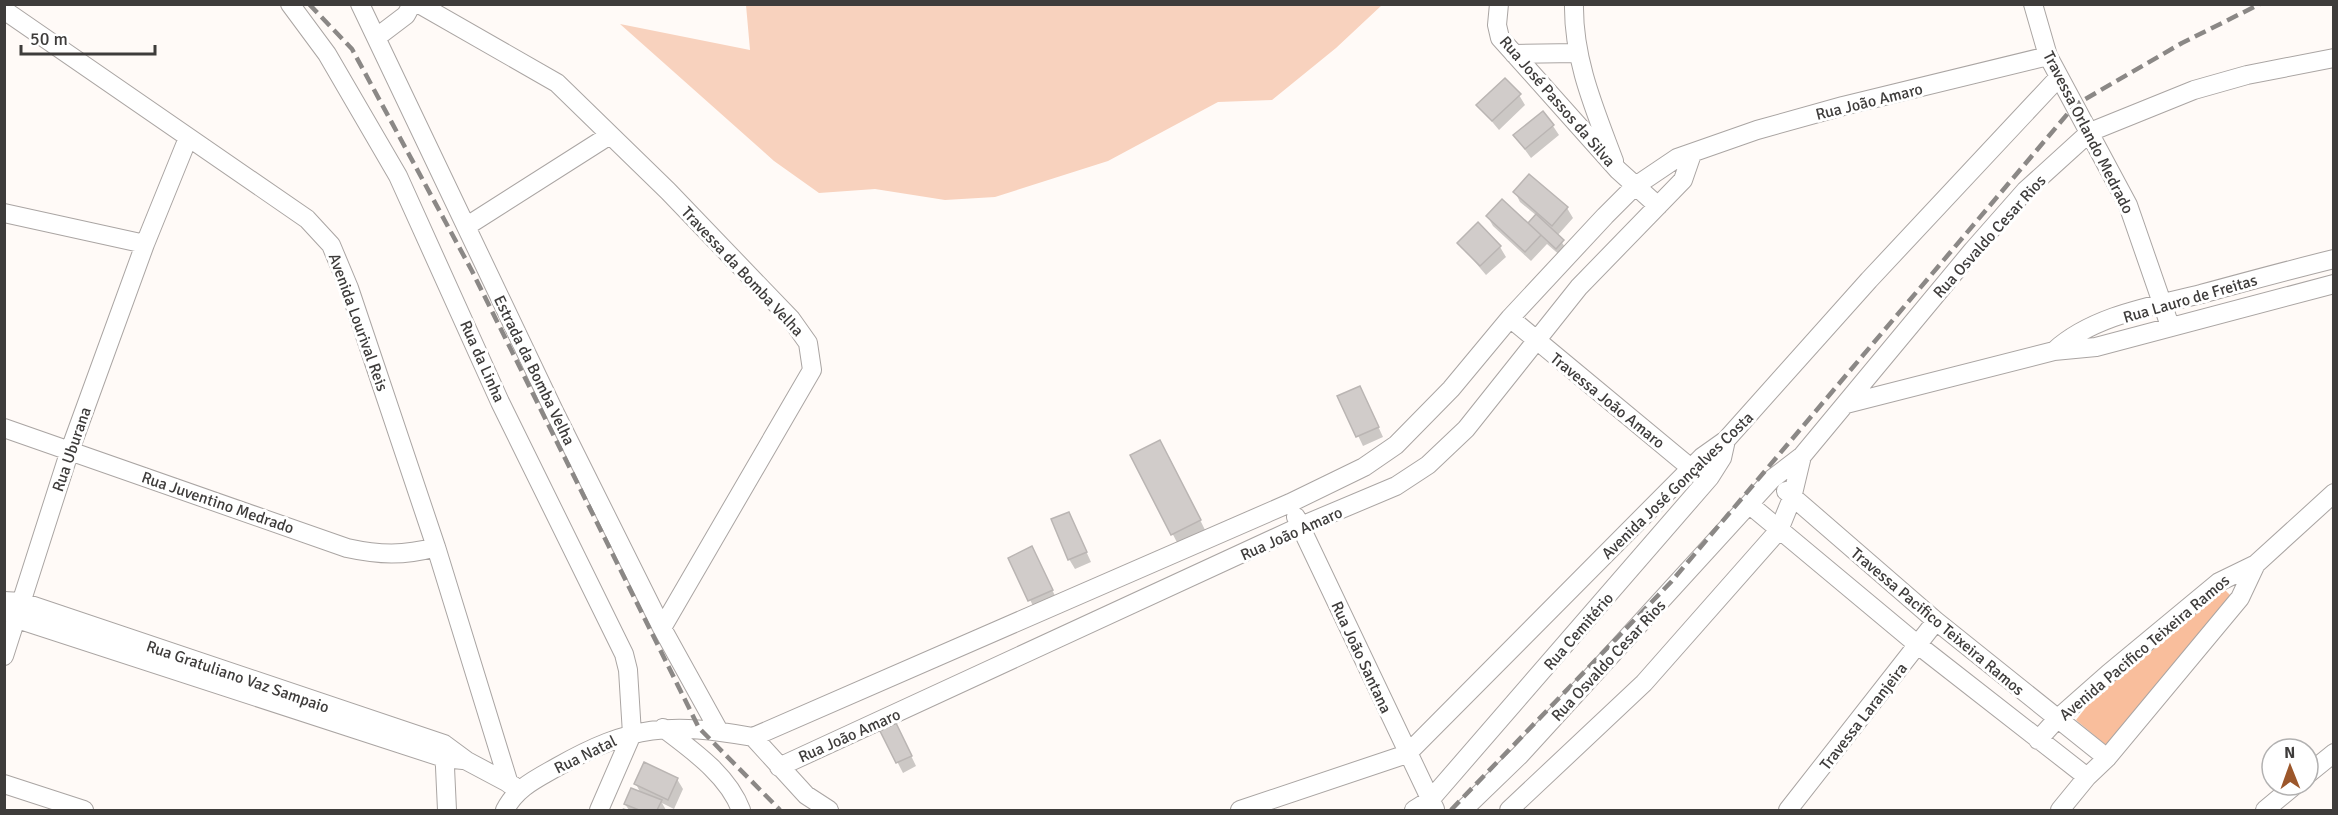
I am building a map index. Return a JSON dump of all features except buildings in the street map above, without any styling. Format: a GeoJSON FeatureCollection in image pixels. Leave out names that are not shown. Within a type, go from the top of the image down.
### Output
{"type":"FeatureCollection","features":[{"type":"Feature","properties":{"kind":"street","name":"Rua da Linha"},"geometry":{"type":"LineString","coordinates":[[290,4],[327,54],[398,176],[505,412],[612,628],[628,670],[632,734]]}},
{"type":"Feature","properties":{"kind":"street","name":"Estrada da Bomba Velha"},"geometry":{"type":"LineString","coordinates":[[360,4],[554,411],[662,628],[719,731]]}},
{"type":"Feature","properties":{"kind":"street"},"geometry":{"type":"LineString","coordinates":[[377,37],[406,15],[412,4]]}},
{"type":"Feature","properties":{"kind":"street","name":"Travessa da Bomba Velha"},"geometry":{"type":"LineString","coordinates":[[419,4],[557,83],[791,319],[808,343],[812,370],[662,628]]}},
{"type":"Feature","properties":{"kind":"street","name":"Rua José Passos da Silva"},"geometry":{"type":"LineString","coordinates":[[1500,4],[1497,26],[1500,38],[1618,170]]}},
{"type":"Feature","properties":{"kind":"street","name":"Rua José Passos da Silva"},"geometry":{"type":"LineString","coordinates":[[1574,4],[1577,53],[1586,88],[1618,170]]}},
{"type":"Feature","properties":{"kind":"street","name":"Travessa Orlando Medrado"},"geometry":{"type":"LineString","coordinates":[[2033,4],[2048,56],[2128,205],[2170,326]]}},
{"type":"Feature","properties":{"kind":"street","name":"Avenida Lourival Reis"},"geometry":{"type":"LineString","coordinates":[[4,10],[307,219],[331,245],[349,288],[514,786]]}},
{"type":"Feature","properties":{"kind":"street"},"geometry":{"type":"LineString","coordinates":[[1514,54],[1577,53]]}},
{"type":"Feature","properties":{"kind":"street","name":"Rua João Amaro"},"geometry":{"type":"LineString","coordinates":[[753,737],[1290,503],[1364,467],[1396,445],[1458,380],[1510,318],[1634,187],[1677,158],[1757,130],[1844,106],[2048,56]]}},
{"type":"Feature","properties":{"kind":"street","name":"Rua Osvaldo Cesar Rios"},"geometry":{"type":"LineString","coordinates":[[1463,810],[1520,755],[1750,506],[1772,479],[1802,456],[2025,191],[2090,132],[2194,90],[2247,75],[2334,58]]}},
{"type":"Feature","properties":{"kind":"street","name":"Avenida José Gonçalves Costa"},"geometry":{"type":"LineString","coordinates":[[1240,810],[1407,754],[1690,468],[1711,448],[1726,440],[1869,280],[2059,77]]}},
{"type":"Feature","properties":{"kind":"street"},"geometry":{"type":"LineString","coordinates":[[467,226],[610,135]]}},
{"type":"Feature","properties":{"kind":"street","name":"Rua Uburana"},"geometry":{"type":"LineString","coordinates":[[4,656],[12,608],[145,244],[188,138]]}},
{"type":"Feature","properties":{"kind":"street","name":"Rua João Amaro"},"geometry":{"type":"LineString","coordinates":[[779,767],[1301,526],[1396,486],[1428,465],[1466,429],[1579,287],[1683,180],[1692,154]]}},
{"type":"Feature","properties":{"kind":"street"},"geometry":{"type":"LineString","coordinates":[[1618,170],[1634,187],[1658,206]]}},
{"type":"Feature","properties":{"kind":"street"},"geometry":{"type":"LineString","coordinates":[[4,213],[145,244]]}},
{"type":"Feature","properties":{"kind":"street","name":"Rua Lauro de Freitas"},"geometry":{"type":"LineString","coordinates":[[2054,351],[2065,340],[2087,328],[2162,304],[2334,259]]}},
{"type":"Feature","properties":{"kind":"street","name":"Rua Lauro de Freitas"},"geometry":{"type":"LineString","coordinates":[[1846,404],[2054,351],[2096,347],[2334,284]]}},
{"type":"Feature","properties":{"kind":"street","name":"Travessa João Amaro"},"geometry":{"type":"LineString","coordinates":[[1510,318],[1706,481]]}},
{"type":"Feature","properties":{"kind":"street","name":"Rua Juventino Medrado"},"geometry":{"type":"LineString","coordinates":[[4,428],[347,548],[375,554],[397,555],[436,547]]}},
{"type":"Feature","properties":{"kind":"street","name":"Rua Cemitério"},"geometry":{"type":"LineString","coordinates":[[1414,810],[1433,805],[1718,467],[1726,440]]}},
{"type":"Feature","properties":{"kind":"street"},"geometry":{"type":"LineString","coordinates":[[1509,810],[1644,683],[1779,530],[1792,498],[1802,456]]}},
{"type":"Feature","properties":{"kind":"street","name":"Travessa Pacifico Teixeira Ramos"},"geometry":{"type":"LineString","coordinates":[[1772,479],[1936,621],[2107,758]]}},
{"type":"Feature","properties":{"kind":"street","name":"Avenida Pacifico Teixeira Ramos"},"geometry":{"type":"LineString","coordinates":[[2038,740],[2057,719],[2219,582],[2256,564],[2334,493]]}},
{"type":"Feature","properties":{"kind":"street","name":"Rua João Santana"},"geometry":{"type":"LineString","coordinates":[[1290,503],[1433,805]]}},
{"type":"Feature","properties":{"kind":"street","name":"Travessa Pacifico Teixeira Ramos"},"geometry":{"type":"LineString","coordinates":[[1750,506],[1918,645],[2087,777]]}},
{"type":"Feature","properties":{"kind":"street","name":"Avenida Pacifico Teixeira Ramos"},"geometry":{"type":"LineString","coordinates":[[2060,810],[2087,777],[2107,758],[2240,598],[2256,564]]}},
{"type":"Feature","properties":{"kind":"street","name":"Rua Gratuliano Vaz Sampaio"},"geometry":{"type":"LineString","coordinates":[[12,608],[444,751],[514,786]]}},
{"type":"Feature","properties":{"kind":"street","name":"Travessa Laranjeira"},"geometry":{"type":"LineString","coordinates":[[1788,810],[1936,621]]}},
{"type":"Feature","properties":{"kind":"street","name":"Rua Natal"},"geometry":{"type":"LineString","coordinates":[[505,810],[514,786],[604,742],[663,728],[699,728],[753,737]]}},
{"type":"Feature","properties":{"kind":"street"},"geometry":{"type":"LineString","coordinates":[[663,728],[690,748],[721,777],[733,793],[741,810]]}},
{"type":"Feature","properties":{"kind":"street"},"geometry":{"type":"LineString","coordinates":[[599,810],[632,734]]}},
{"type":"Feature","properties":{"kind":"street"},"geometry":{"type":"LineString","coordinates":[[753,737],[806,795],[829,810]]}},
{"type":"Feature","properties":{"kind":"street"},"geometry":{"type":"LineString","coordinates":[[444,751],[447,810]]}},
{"type":"Feature","properties":{"kind":"street"},"geometry":{"type":"LineString","coordinates":[[2320,764],[2334,753]]}},
{"type":"Feature","properties":{"kind":"street"},"geometry":{"type":"LineString","coordinates":[[4,784],[84,810]]}},
{"type":"Feature","properties":{"kind":"street"},"geometry":{"type":"LineString","coordinates":[[2265,810],[2281,797]]}},
{"type":"Feature","properties":{"kind":"shaded area"},"geometry":{"type":"Polygon","coordinates":[[[746,4],[1382,5],[1336,48],[1272,100],[1218,102],[1108,161],[995,197],[945,200],[875,189],[819,193],[774,161],[620,24],[750,50],[746,4]]]}},
{"type":"Feature","properties":{"kind":"shaded area"},"geometry":{"type":"Polygon","coordinates":[[[2225,590],[2232,597],[2107,746],[2076,720],[2091,701],[2225,590]]]}},
{"type":"Feature","properties":{"kind":"railway"},"geometry":{"type":"LineString","coordinates":[[309,4],[352,49],[472,271],[699,728],[780,810]]}},
{"type":"Feature","properties":{"kind":"railway"},"geometry":{"type":"LineString","coordinates":[[1451,810],[1671,582],[2075,105],[2182,43],[2260,4]]}}]}
